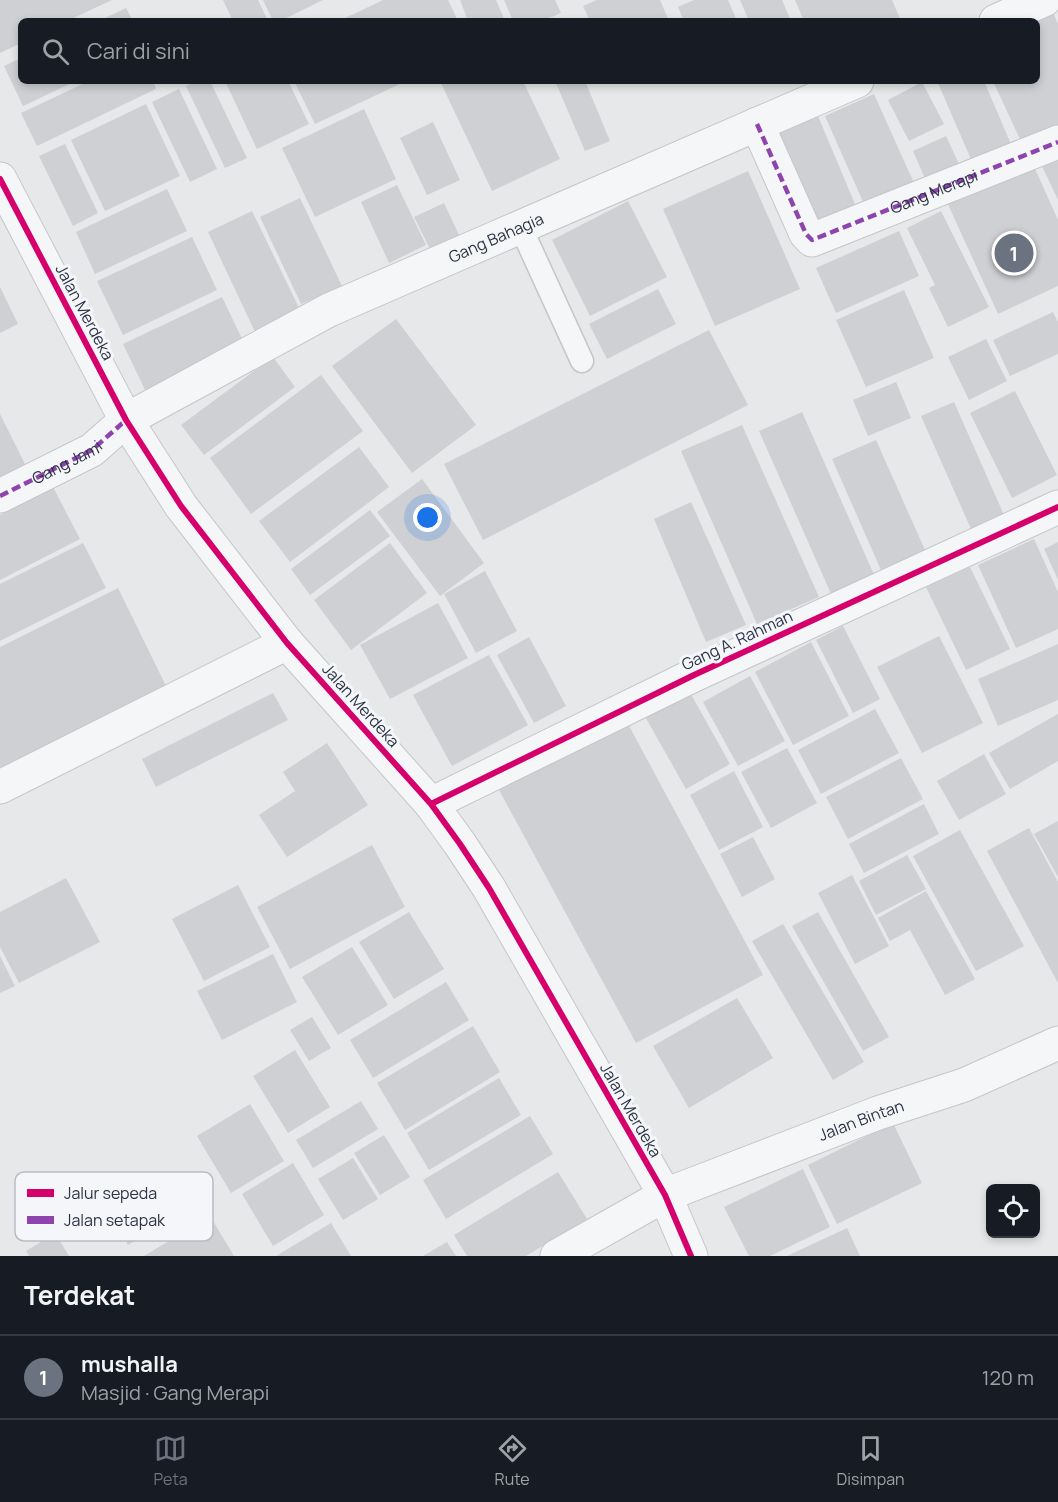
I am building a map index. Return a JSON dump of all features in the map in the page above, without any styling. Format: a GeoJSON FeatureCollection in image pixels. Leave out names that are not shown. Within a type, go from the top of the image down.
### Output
{"type":"FeatureCollection","features":[{"type":"Feature","properties":{"kind":"street"},"geometry":{"type":"LineString","coordinates":[[1003,18],[1044,0]]}},
{"type":"Feature","properties":{"kind":"street","name":"Gang Bahagia"},"geometry":{"type":"LineString","coordinates":[[126,420],[329,310],[850,84]]}},
{"type":"Feature","properties":{"kind":"street","name":"Gang Merapi"},"geometry":{"type":"LineString","coordinates":[[757,124],[810,240],[816,240],[1058,142]]}},
{"type":"Feature","properties":{"kind":"street","name":"Jalan Merdeka"},"geometry":{"type":"LineString","coordinates":[[0,179],[126,420],[181,506],[287,643],[431,804],[511,923],[665,1195],[691,1256]]}},
{"type":"Feature","properties":{"kind":"street","name":"Gang Jami"},"geometry":{"type":"LineString","coordinates":[[0,496],[92,450],[126,420]]}},
{"type":"Feature","properties":{"kind":"street","name":"Gang A. Rahman"},"geometry":{"type":"LineString","coordinates":[[431,804],[704,670],[1058,507]]}},
{"type":"Feature","properties":{"kind":"street"},"geometry":{"type":"LineString","coordinates":[[0,787],[287,643]]}},
{"type":"Feature","properties":{"kind":"street","name":"Jalan Bintan"},"geometry":{"type":"LineString","coordinates":[[557,1256],[665,1195],[878,1113],[964,1084],[1058,1043]]}},
{"type":"Feature","properties":{"kind":"lane"},"geometry":{"type":"LineString","coordinates":[[521,228],[582,361]]}},
{"type":"Feature","properties":{"kind":"building"},"geometry":{"type":"Polygon","coordinates":[[[0,0],[112,0],[73,18],[18,18],[18,44],[0,53],[0,0]]]}},
{"type":"Feature","properties":{"kind":"building"},"geometry":{"type":"Polygon","coordinates":[[[223,0],[258,0],[267,18],[232,18],[223,0]]]}},
{"type":"Feature","properties":{"kind":"building"},"geometry":{"type":"Polygon","coordinates":[[[263,0],[323,0],[286,18],[272,18],[263,0]]]}},
{"type":"Feature","properties":{"kind":"building"},"geometry":{"type":"Polygon","coordinates":[[[383,0],[448,0],[457,18],[345,18],[383,0]]]}},
{"type":"Feature","properties":{"kind":"building"},"geometry":{"type":"Polygon","coordinates":[[[460,0],[496,0],[504,18],[467,18],[460,0]]]}},
{"type":"Feature","properties":{"kind":"building"},"geometry":{"type":"Polygon","coordinates":[[[504,0],[555,0],[561,13],[549,18],[512,18],[504,0]]]}},
{"type":"Feature","properties":{"kind":"building"},"geometry":{"type":"Polygon","coordinates":[[[597,0],[660,0],[668,18],[589,18],[583,6],[597,0]]]}},
{"type":"Feature","properties":{"kind":"building"},"geometry":{"type":"Polygon","coordinates":[[[694,0],[728,0],[736,18],[683,18],[678,7],[694,0]]]}},
{"type":"Feature","properties":{"kind":"building"},"geometry":{"type":"Polygon","coordinates":[[[740,0],[782,0],[790,18],[748,18],[740,0]]]}},
{"type":"Feature","properties":{"kind":"building"},"geometry":{"type":"Polygon","coordinates":[[[795,0],[892,0],[900,18],[803,18],[795,0]]]}},
{"type":"Feature","properties":{"kind":"building"},"geometry":{"type":"Polygon","coordinates":[[[126,8],[131,18],[105,18],[126,8]]]}},
{"type":"Feature","properties":{"kind":"building"},"geometry":{"type":"Polygon","coordinates":[[[1052,10],[1058,24],[1058,136],[1025,150],[994,84],[1040,84],[1040,19],[1052,10]]]}},
{"type":"Feature","properties":{"kind":"building"},"geometry":{"type":"Polygon","coordinates":[[[18,59],[18,84],[70,84],[23,106],[4,66],[18,59]]]}},
{"type":"Feature","properties":{"kind":"building"},"geometry":{"type":"Polygon","coordinates":[[[83,84],[154,84],[156,89],[37,146],[21,113],[83,84]]]}},
{"type":"Feature","properties":{"kind":"building"},"geometry":{"type":"Polygon","coordinates":[[[211,84],[247,158],[225,168],[186,86],[211,84]]]}},
{"type":"Feature","properties":{"kind":"building"},"geometry":{"type":"Polygon","coordinates":[[[226,84],[289,84],[309,124],[257,149],[226,84]]]}},
{"type":"Feature","properties":{"kind":"building"},"geometry":{"type":"Polygon","coordinates":[[[295,84],[400,84],[315,124],[295,84]]]}},
{"type":"Feature","properties":{"kind":"building"},"geometry":{"type":"Polygon","coordinates":[[[441,84],[524,84],[560,159],[492,191],[441,84]]]}},
{"type":"Feature","properties":{"kind":"building"},"geometry":{"type":"Polygon","coordinates":[[[556,84],[586,84],[610,141],[585,151],[556,84]]]}},
{"type":"Feature","properties":{"kind":"building"},"geometry":{"type":"Polygon","coordinates":[[[918,84],[923,84],[944,124],[909,141],[888,100],[918,84]]]}},
{"type":"Feature","properties":{"kind":"building"},"geometry":{"type":"Polygon","coordinates":[[[938,84],[985,84],[1016,156],[977,173],[938,84]]]}},
{"type":"Feature","properties":{"kind":"building"},"geometry":{"type":"Polygon","coordinates":[[[179,89],[217,169],[190,182],[152,102],[179,89]]]}},
{"type":"Feature","properties":{"kind":"building"},"geometry":{"type":"Polygon","coordinates":[[[874,94],[918,192],[868,213],[825,116],[874,94]]]}},
{"type":"Feature","properties":{"kind":"building"},"geometry":{"type":"Polygon","coordinates":[[[146,104],[180,176],[105,211],[71,140],[146,104]]]}},
{"type":"Feature","properties":{"kind":"building"},"geometry":{"type":"Polygon","coordinates":[[[364,109],[396,179],[315,217],[282,148],[364,109]]]}},
{"type":"Feature","properties":{"kind":"building"},"geometry":{"type":"Polygon","coordinates":[[[815,109],[860,216],[816,233],[772,128],[815,109]]]}},
{"type":"Feature","properties":{"kind":"building"},"geometry":{"type":"Polygon","coordinates":[[[433,122],[460,180],[427,195],[400,138],[433,122]]]}},
{"type":"Feature","properties":{"kind":"building"},"geometry":{"type":"Polygon","coordinates":[[[946,136],[964,175],[930,190],[913,151],[946,136]]]}},
{"type":"Feature","properties":{"kind":"building"},"geometry":{"type":"Polygon","coordinates":[[[65,144],[98,213],[73,226],[39,156],[65,144]]]}},
{"type":"Feature","properties":{"kind":"building"},"geometry":{"type":"Polygon","coordinates":[[[1058,152],[1058,200],[1039,160],[1058,152]]]}},
{"type":"Feature","properties":{"kind":"building"},"geometry":{"type":"Polygon","coordinates":[[[1032,162],[1058,220],[1058,286],[998,314],[946,200],[1032,162]]]}},
{"type":"Feature","properties":{"kind":"building"},"geometry":{"type":"Polygon","coordinates":[[[748,171],[800,289],[715,326],[663,209],[748,171]]]}},
{"type":"Feature","properties":{"kind":"building"},"geometry":{"type":"Polygon","coordinates":[[[397,185],[426,245],[389,263],[361,202],[397,185]]]}},
{"type":"Feature","properties":{"kind":"building"},"geometry":{"type":"Polygon","coordinates":[[[167,189],[187,231],[95,274],[76,232],[167,189]]]}},
{"type":"Feature","properties":{"kind":"building"},"geometry":{"type":"Polygon","coordinates":[[[300,198],[342,286],[301,304],[260,217],[300,198]]]}},
{"type":"Feature","properties":{"kind":"building"},"geometry":{"type":"Polygon","coordinates":[[[628,201],[667,277],[590,316],[552,240],[628,201]]]}},
{"type":"Feature","properties":{"kind":"building"},"geometry":{"type":"Polygon","coordinates":[[[444,203],[459,235],[430,249],[414,217],[444,203]]]}},
{"type":"Feature","properties":{"kind":"building"},"geometry":{"type":"Polygon","coordinates":[[[252,211],[301,312],[256,334],[208,232],[252,211]]]}},
{"type":"Feature","properties":{"kind":"building"},"geometry":{"type":"Polygon","coordinates":[[[941,211],[989,307],[948,327],[929,288],[935,285],[907,228],[941,211]]]}},
{"type":"Feature","properties":{"kind":"building"},"geometry":{"type":"Polygon","coordinates":[[[899,231],[919,276],[836,313],[816,268],[899,231]]]}},
{"type":"Feature","properties":{"kind":"building"},"geometry":{"type":"Polygon","coordinates":[[[192,237],[217,290],[123,335],[97,281],[192,237]]]}},
{"type":"Feature","properties":{"kind":"building"},"geometry":{"type":"Polygon","coordinates":[[[0,287],[18,324],[0,333],[0,287]]]}},
{"type":"Feature","properties":{"kind":"building"},"geometry":{"type":"Polygon","coordinates":[[[658,289],[676,324],[607,359],[589,324],[658,289]]]}},
{"type":"Feature","properties":{"kind":"building"},"geometry":{"type":"Polygon","coordinates":[[[904,290],[934,358],[866,387],[836,320],[904,290]]]}},
{"type":"Feature","properties":{"kind":"building"},"geometry":{"type":"Polygon","coordinates":[[[222,297],[247,349],[148,396],[123,344],[222,297]]]}},
{"type":"Feature","properties":{"kind":"building"},"geometry":{"type":"Polygon","coordinates":[[[1053,312],[1058,322],[1058,354],[1010,376],[993,340],[1053,312]]]}},
{"type":"Feature","properties":{"kind":"building"},"geometry":{"type":"Polygon","coordinates":[[[396,319],[476,425],[412,473],[332,366],[396,319]]]}},
{"type":"Feature","properties":{"kind":"building"},"geometry":{"type":"Polygon","coordinates":[[[709,330],[748,405],[483,540],[444,464],[709,330]]]}},
{"type":"Feature","properties":{"kind":"building"},"geometry":{"type":"Polygon","coordinates":[[[986,339],[1007,381],[969,400],[948,357],[986,339]]]}},
{"type":"Feature","properties":{"kind":"building"},"geometry":{"type":"Polygon","coordinates":[[[273,357],[295,387],[204,455],[181,425],[273,357]]]}},
{"type":"Feature","properties":{"kind":"building"},"geometry":{"type":"Polygon","coordinates":[[[321,375],[363,431],[251,514],[210,458],[321,375]]]}},
{"type":"Feature","properties":{"kind":"building"},"geometry":{"type":"Polygon","coordinates":[[[896,382],[911,418],[868,436],[853,400],[896,382]]]}},
{"type":"Feature","properties":{"kind":"building"},"geometry":{"type":"Polygon","coordinates":[[[1015,391],[1057,475],[1012,498],[970,413],[1015,391]]]}},
{"type":"Feature","properties":{"kind":"building"},"geometry":{"type":"Polygon","coordinates":[[[954,402],[1004,515],[971,529],[921,416],[954,402]]]}},
{"type":"Feature","properties":{"kind":"building"},"geometry":{"type":"Polygon","coordinates":[[[802,412],[875,577],[832,596],[759,431],[802,412]]]}},
{"type":"Feature","properties":{"kind":"building"},"geometry":{"type":"Polygon","coordinates":[[[0,414],[26,466],[0,478],[0,414]]]}},
{"type":"Feature","properties":{"kind":"building"},"geometry":{"type":"Polygon","coordinates":[[[742,425],[819,597],[757,624],[681,451],[742,425]]]}},
{"type":"Feature","properties":{"kind":"building"},"geometry":{"type":"Polygon","coordinates":[[[876,440],[925,550],[881,570],[832,459],[876,440]]]}},
{"type":"Feature","properties":{"kind":"building"},"geometry":{"type":"Polygon","coordinates":[[[359,447],[389,487],[290,562],[259,521],[359,447]]]}},
{"type":"Feature","properties":{"kind":"building"},"geometry":{"type":"Polygon","coordinates":[[[422,479],[484,563],[440,596],[377,512],[422,479]]]}},
{"type":"Feature","properties":{"kind":"building"},"geometry":{"type":"Polygon","coordinates":[[[53,487],[80,539],[0,580],[0,515],[53,487]]]}},
{"type":"Feature","properties":{"kind":"building"},"geometry":{"type":"Polygon","coordinates":[[[691,502],[746,625],[706,642],[654,519],[691,502]]]}},
{"type":"Feature","properties":{"kind":"building"},"geometry":{"type":"Polygon","coordinates":[[[370,510],[390,536],[310,595],[291,569],[370,510]]]}},
{"type":"Feature","properties":{"kind":"building"},"geometry":{"type":"Polygon","coordinates":[[[1034,539],[1058,592],[1058,629],[1016,648],[978,565],[1034,539]]]}},
{"type":"Feature","properties":{"kind":"building"},"geometry":{"type":"Polygon","coordinates":[[[1058,542],[1058,580],[1044,549],[1058,542]]]}},
{"type":"Feature","properties":{"kind":"building"},"geometry":{"type":"Polygon","coordinates":[[[83,543],[106,588],[0,641],[0,584],[83,543]]]}},
{"type":"Feature","properties":{"kind":"building"},"geometry":{"type":"Polygon","coordinates":[[[390,543],[427,593],[351,650],[314,600],[390,543]]]}},
{"type":"Feature","properties":{"kind":"building"},"geometry":{"type":"Polygon","coordinates":[[[970,567],[1010,649],[966,670],[926,587],[970,567]]]}},
{"type":"Feature","properties":{"kind":"building"},"geometry":{"type":"Polygon","coordinates":[[[485,571],[517,631],[476,653],[444,594],[485,571]]]}},
{"type":"Feature","properties":{"kind":"building"},"geometry":{"type":"Polygon","coordinates":[[[118,588],[166,686],[0,768],[0,647],[118,588]]]}},
{"type":"Feature","properties":{"kind":"building"},"geometry":{"type":"Polygon","coordinates":[[[438,603],[468,658],[390,699],[360,645],[438,603]]]}},
{"type":"Feature","properties":{"kind":"building"},"geometry":{"type":"Polygon","coordinates":[[[843,626],[880,699],[853,713],[816,640],[843,626]]]}},
{"type":"Feature","properties":{"kind":"building"},"geometry":{"type":"Polygon","coordinates":[[[939,636],[983,723],[922,753],[877,667],[939,636]]]}},
{"type":"Feature","properties":{"kind":"building"},"geometry":{"type":"Polygon","coordinates":[[[529,637],[566,706],[534,723],[497,655],[529,637]]]}},
{"type":"Feature","properties":{"kind":"building"},"geometry":{"type":"Polygon","coordinates":[[[811,642],[849,716],[793,745],[755,672],[811,642]]]}},
{"type":"Feature","properties":{"kind":"building"},"geometry":{"type":"Polygon","coordinates":[[[1058,644],[1058,700],[998,726],[978,679],[1058,644]]]}},
{"type":"Feature","properties":{"kind":"building"},"geometry":{"type":"Polygon","coordinates":[[[489,655],[528,725],[452,766],[413,695],[489,655]]]}},
{"type":"Feature","properties":{"kind":"building"},"geometry":{"type":"Polygon","coordinates":[[[750,676],[785,741],[738,766],[703,702],[750,676]]]}},
{"type":"Feature","properties":{"kind":"building"},"geometry":{"type":"Polygon","coordinates":[[[688,689],[730,764],[686,789],[643,713],[688,689]]]}},
{"type":"Feature","properties":{"kind":"building"},"geometry":{"type":"Polygon","coordinates":[[[273,693],[288,720],[156,787],[142,759],[273,693]]]}},
{"type":"Feature","properties":{"kind":"building"},"geometry":{"type":"Polygon","coordinates":[[[875,709],[899,753],[821,794],[798,750],[875,709]]]}},
{"type":"Feature","properties":{"kind":"building"},"geometry":{"type":"Polygon","coordinates":[[[1058,714],[1058,761],[1010,789],[989,753],[1058,714]]]}},
{"type":"Feature","properties":{"kind":"building"},"geometry":{"type":"Polygon","coordinates":[[[627,722],[763,975],[636,1043],[499,790],[627,722]]]}},
{"type":"Feature","properties":{"kind":"building"},"geometry":{"type":"Polygon","coordinates":[[[327,743],[368,805],[287,857],[259,815],[295,791],[283,772],[327,743]]]}},
{"type":"Feature","properties":{"kind":"building"},"geometry":{"type":"Polygon","coordinates":[[[787,748],[817,803],[771,828],[741,772],[787,748]]]}},
{"type":"Feature","properties":{"kind":"building"},"geometry":{"type":"Polygon","coordinates":[[[984,754],[1006,794],[959,820],[937,781],[984,754]]]}},
{"type":"Feature","properties":{"kind":"building"},"geometry":{"type":"Polygon","coordinates":[[[901,758],[923,799],[848,839],[826,797],[901,758]]]}},
{"type":"Feature","properties":{"kind":"building"},"geometry":{"type":"Polygon","coordinates":[[[734,771],[763,827],[719,850],[690,795],[734,771]]]}},
{"type":"Feature","properties":{"kind":"building"},"geometry":{"type":"Polygon","coordinates":[[[924,804],[939,834],[864,873],[849,844],[924,804]]]}},
{"type":"Feature","properties":{"kind":"building"},"geometry":{"type":"Polygon","coordinates":[[[1058,821],[1058,877],[1034,834],[1058,821]]]}},
{"type":"Feature","properties":{"kind":"building"},"geometry":{"type":"Polygon","coordinates":[[[1029,828],[1058,882],[1058,983],[987,851],[1029,828]]]}},
{"type":"Feature","properties":{"kind":"building"},"geometry":{"type":"Polygon","coordinates":[[[960,830],[1024,946],[976,971],[913,856],[960,830]]]}},
{"type":"Feature","properties":{"kind":"building"},"geometry":{"type":"Polygon","coordinates":[[[753,837],[775,879],[742,897],[720,854],[753,837]]]}},
{"type":"Feature","properties":{"kind":"building"},"geometry":{"type":"Polygon","coordinates":[[[372,845],[405,907],[290,969],[257,907],[372,845]]]}},
{"type":"Feature","properties":{"kind":"building"},"geometry":{"type":"Polygon","coordinates":[[[907,855],[926,889],[876,915],[859,881],[907,855]]]}},
{"type":"Feature","properties":{"kind":"building"},"geometry":{"type":"Polygon","coordinates":[[[852,875],[889,946],[855,964],[818,893],[852,875]]]}},
{"type":"Feature","properties":{"kind":"building"},"geometry":{"type":"Polygon","coordinates":[[[66,878],[100,942],[19,983],[0,947],[0,912],[66,878]]]}},
{"type":"Feature","properties":{"kind":"building"},"geometry":{"type":"Polygon","coordinates":[[[238,885],[270,947],[204,981],[172,919],[238,885]]]}},
{"type":"Feature","properties":{"kind":"building"},"geometry":{"type":"Polygon","coordinates":[[[926,891],[975,979],[945,995],[910,930],[890,941],[878,918],[926,891]]]}},
{"type":"Feature","properties":{"kind":"building"},"geometry":{"type":"Polygon","coordinates":[[[409,912],[444,969],[394,999],[359,942],[409,912]]]}},
{"type":"Feature","properties":{"kind":"building"},"geometry":{"type":"Polygon","coordinates":[[[818,912],[889,1037],[863,1051],[792,926],[818,912]]]}},
{"type":"Feature","properties":{"kind":"building"},"geometry":{"type":"Polygon","coordinates":[[[783,924],[864,1062],[833,1080],[752,941],[783,924]]]}},
{"type":"Feature","properties":{"kind":"building"},"geometry":{"type":"Polygon","coordinates":[[[352,947],[388,1005],[338,1035],[302,977],[352,947]]]}},
{"type":"Feature","properties":{"kind":"building"},"geometry":{"type":"Polygon","coordinates":[[[273,954],[297,1002],[222,1040],[197,991],[273,954]]]}},
{"type":"Feature","properties":{"kind":"building"},"geometry":{"type":"Polygon","coordinates":[[[0,956],[15,986],[0,993],[0,956]]]}},
{"type":"Feature","properties":{"kind":"building"},"geometry":{"type":"Polygon","coordinates":[[[446,982],[469,1020],[373,1078],[350,1040],[446,982]]]}},
{"type":"Feature","properties":{"kind":"building"},"geometry":{"type":"Polygon","coordinates":[[[737,998],[773,1058],[689,1108],[653,1046],[737,998]]]}},
{"type":"Feature","properties":{"kind":"building"},"geometry":{"type":"Polygon","coordinates":[[[312,1017],[331,1048],[309,1061],[290,1030],[312,1017]]]}},
{"type":"Feature","properties":{"kind":"building"},"geometry":{"type":"Polygon","coordinates":[[[473,1026],[500,1072],[405,1130],[377,1083],[473,1026]]]}},
{"type":"Feature","properties":{"kind":"building"},"geometry":{"type":"Polygon","coordinates":[[[295,1050],[330,1107],[288,1133],[253,1076],[295,1050]]]}},
{"type":"Feature","properties":{"kind":"building"},"geometry":{"type":"Polygon","coordinates":[[[499,1078],[521,1115],[429,1170],[407,1133],[499,1078]]]}},
{"type":"Feature","properties":{"kind":"building"},"geometry":{"type":"Polygon","coordinates":[[[361,1101],[378,1129],[313,1168],[296,1140],[361,1101]]]}},
{"type":"Feature","properties":{"kind":"building"},"geometry":{"type":"Polygon","coordinates":[[[250,1104],[284,1161],[231,1193],[197,1136],[250,1104]]]}},
{"type":"Feature","properties":{"kind":"building"},"geometry":{"type":"Polygon","coordinates":[[[530,1116],[553,1154],[446,1219],[423,1180],[530,1116]]]}},
{"type":"Feature","properties":{"kind":"building"},"geometry":{"type":"Polygon","coordinates":[[[893,1123],[922,1183],[837,1224],[808,1165],[893,1123]]]}},
{"type":"Feature","properties":{"kind":"building"},"geometry":{"type":"Polygon","coordinates":[[[384,1135],[410,1177],[380,1195],[354,1153],[384,1135]]]}},
{"type":"Feature","properties":{"kind":"building"},"geometry":{"type":"Polygon","coordinates":[[[353,1158],[378,1199],[343,1220],[318,1179],[353,1158]]]}},
{"type":"Feature","properties":{"kind":"building"},"geometry":{"type":"Polygon","coordinates":[[[293,1163],[324,1215],[273,1246],[242,1194],[293,1163]]]}},
{"type":"Feature","properties":{"kind":"building"},"geometry":{"type":"Polygon","coordinates":[[[803,1169],[830,1227],[770,1256],[749,1256],[724,1207],[803,1169]]]}},
{"type":"Feature","properties":{"kind":"building"},"geometry":{"type":"Polygon","coordinates":[[[558,1172],[587,1219],[526,1256],[467,1256],[454,1235],[558,1172]]]}},
{"type":"Feature","properties":{"kind":"building"},"geometry":{"type":"Polygon","coordinates":[[[213,1221],[234,1256],[144,1256],[169,1241],[213,1241],[213,1221]]]}},
{"type":"Feature","properties":{"kind":"building"},"geometry":{"type":"Polygon","coordinates":[[[331,1223],[351,1256],[276,1256],[331,1223]]]}},
{"type":"Feature","properties":{"kind":"building"},"geometry":{"type":"Polygon","coordinates":[[[847,1228],[860,1256],[787,1256],[847,1228]]]}},
{"type":"Feature","properties":{"kind":"building"},"geometry":{"type":"Polygon","coordinates":[[[42,1241],[60,1241],[69,1256],[29,1256],[26,1251],[42,1241]]]}},
{"type":"Feature","properties":{"kind":"building"},"geometry":{"type":"Polygon","coordinates":[[[447,1242],[456,1256],[423,1256],[447,1242]]]}},
{"type":"Feature","properties":{"kind":"marked path"},"geometry":{"type":"LineString","coordinates":[[757,124],[806,234],[812,240],[1058,142]]}},
{"type":"Feature","properties":{"kind":"marked path"},"geometry":{"type":"LineString","coordinates":[[0,496],[92,450],[126,420]]}},
{"type":"Feature","properties":{"kind":"cycle path"},"geometry":{"type":"LineString","coordinates":[[0,179],[126,420],[181,506],[287,643],[431,804],[489,888],[665,1195],[691,1256]]}},
{"type":"Feature","properties":{"kind":"cycle path"},"geometry":{"type":"LineString","coordinates":[[431,804],[694,675],[1058,507]]}},
{"type":"Feature","properties":{"kind":"place","name":"mushalla"},"geometry":{"type":"Point","coordinates":[1014,253]}}]}
